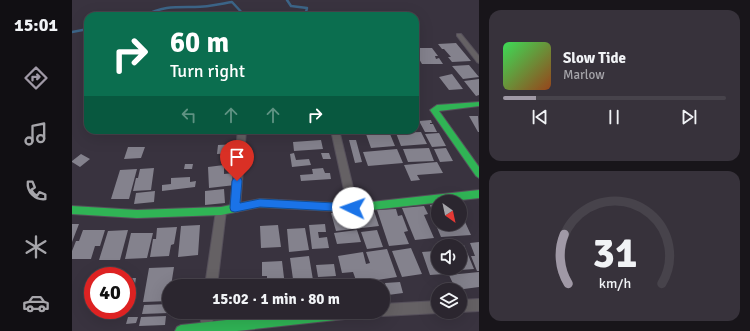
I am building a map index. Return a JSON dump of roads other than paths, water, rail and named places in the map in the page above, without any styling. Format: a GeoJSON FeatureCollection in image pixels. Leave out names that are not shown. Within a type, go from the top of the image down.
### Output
{"type":"FeatureCollection","features":[{"type":"Feature","properties":{"kind":"street"},"geometry":{"type":"LineString","coordinates":[[459,35],[479,61]]}},
{"type":"Feature","properties":{"kind":"street"},"geometry":{"type":"LineString","coordinates":[[479,104],[437,108],[434,110],[479,174]]}},
{"type":"Feature","properties":{"kind":"street"},"geometry":{"type":"LineString","coordinates":[[235,208],[242,134]]}},
{"type":"Feature","properties":{"kind":"street"},"geometry":{"type":"LineString","coordinates":[[336,134],[353,208]]}},
{"type":"Feature","properties":{"kind":"street"},"geometry":{"type":"LineString","coordinates":[[72,210],[137,214],[221,211],[260,203],[353,208],[479,194]]}},
{"type":"Feature","properties":{"kind":"street"},"geometry":{"type":"LineString","coordinates":[[212,279],[221,211]]}},
{"type":"Feature","properties":{"kind":"street"},"geometry":{"type":"LineString","coordinates":[[467,306],[479,305]]}},
{"type":"Feature","properties":{"kind":"street"},"geometry":{"type":"LineString","coordinates":[[390,310],[431,307]]}},
{"type":"Feature","properties":{"kind":"street"},"geometry":{"type":"LineString","coordinates":[[206,328],[207,319]]}},
{"type":"Feature","properties":{"kind":"street"},"geometry":{"type":"LineString","coordinates":[[181,331],[289,319]]}},
{"type":"Feature","properties":{"kind":"waterway"},"geometry":{"type":"LineString","coordinates":[[287,0],[291,6],[307,8],[306,12]]}},
{"type":"Feature","properties":{"kind":"waterway"},"geometry":{"type":"LineString","coordinates":[[153,12],[175,7],[204,6],[232,2],[241,12]]}},
{"type":"Feature","properties":{"kind":"waterway"},"geometry":{"type":"LineString","coordinates":[[72,32],[84,30]]}}]}
